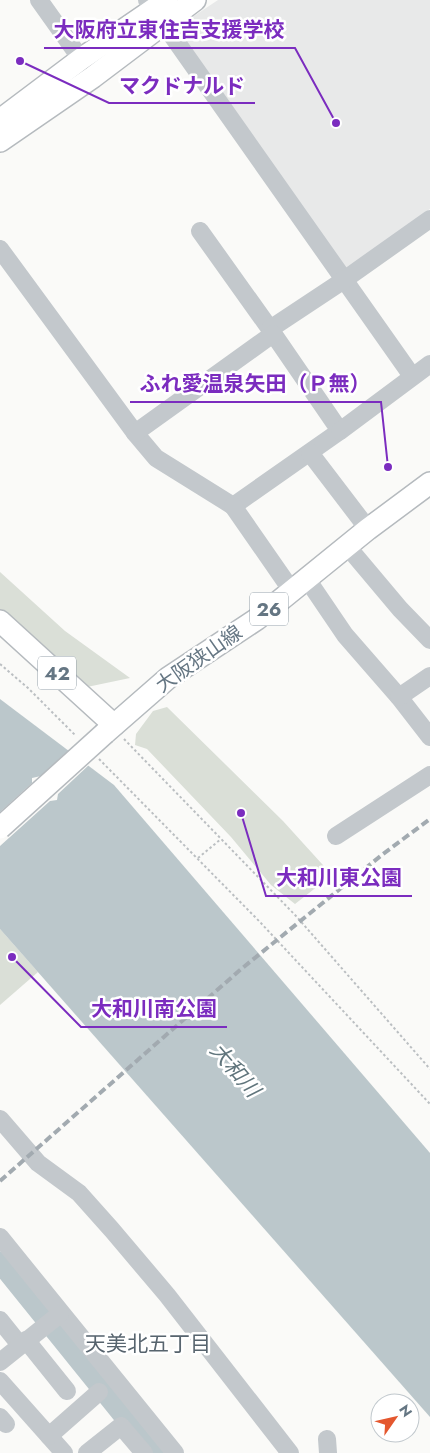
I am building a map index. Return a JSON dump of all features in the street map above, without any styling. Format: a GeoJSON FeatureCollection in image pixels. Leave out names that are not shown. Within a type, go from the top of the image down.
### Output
{"type":"FeatureCollection","features":[{"type":"Feature","properties":{"kind":"main road"},"geometry":{"type":"LineString","coordinates":[[0,120],[81,59],[158,8],[195,0]]}},
{"type":"Feature","properties":{"kind":"main road"},"geometry":{"type":"LineString","coordinates":[[0,154],[65,108],[158,8]]}},
{"type":"Feature","properties":{"kind":"main road"},"geometry":{"type":"LineString","coordinates":[[0,109],[36,84],[81,59]]}},
{"type":"Feature","properties":{"kind":"main road"},"geometry":{"type":"LineString","coordinates":[[0,141],[93,77]]}},
{"type":"Feature","properties":{"kind":"main road","name":"大阪狭山線"},"geometry":{"type":"LineString","coordinates":[[0,828],[168,678],[257,619],[368,529],[430,483]]}},
{"type":"Feature","properties":{"kind":"main road","name":"42"},"geometry":{"type":"LineString","coordinates":[[0,621],[110,729]]}},
{"type":"Feature","properties":{"kind":"street"},"geometry":{"type":"LineString","coordinates":[[39,0],[81,59]]}},
{"type":"Feature","properties":{"kind":"street"},"geometry":{"type":"LineString","coordinates":[[158,8],[412,376]]}},
{"type":"Feature","properties":{"kind":"street"},"geometry":{"type":"LineString","coordinates":[[135,433],[272,331],[430,219]]}},
{"type":"Feature","properties":{"kind":"street"},"geometry":{"type":"LineString","coordinates":[[200,231],[272,331],[340,431]]}},
{"type":"Feature","properties":{"kind":"street"},"geometry":{"type":"LineString","coordinates":[[0,248],[135,433],[156,458],[233,506],[299,585],[345,634],[399,697],[430,737]]}},
{"type":"Feature","properties":{"kind":"street"},"geometry":{"type":"LineString","coordinates":[[233,506],[310,454],[430,364]]}},
{"type":"Feature","properties":{"kind":"street"},"geometry":{"type":"LineString","coordinates":[[310,454],[368,529]]}},
{"type":"Feature","properties":{"kind":"street"},"geometry":{"type":"LineString","coordinates":[[347,546],[400,609],[430,640]]}},
{"type":"Feature","properties":{"kind":"street"},"geometry":{"type":"LineString","coordinates":[[399,697],[430,676]]}},
{"type":"Feature","properties":{"kind":"street"},"geometry":{"type":"LineString","coordinates":[[336,836],[430,775]]}},
{"type":"Feature","properties":{"kind":"street"},"geometry":{"type":"LineString","coordinates":[[0,1119],[38,1164],[79,1193],[112,1230],[167,1295],[290,1453]]}},
{"type":"Feature","properties":{"kind":"street"},"geometry":{"type":"LineString","coordinates":[[0,1237],[52,1320],[175,1453]]}},
{"type":"Feature","properties":{"kind":"street"},"geometry":{"type":"LineString","coordinates":[[0,1320],[67,1391]]}},
{"type":"Feature","properties":{"kind":"street"},"geometry":{"type":"LineString","coordinates":[[0,1362],[52,1320]]}},
{"type":"Feature","properties":{"kind":"street"},"geometry":{"type":"LineString","coordinates":[[0,1381],[64,1453]]}},
{"type":"Feature","properties":{"kind":"street"},"geometry":{"type":"LineString","coordinates":[[49,1436],[99,1392]]}},
{"type":"Feature","properties":{"kind":"street"},"geometry":{"type":"LineString","coordinates":[[87,1453],[121,1426],[144,1453]]}},
{"type":"Feature","properties":{"kind":"path"},"geometry":{"type":"LineString","coordinates":[[0,664],[28,688],[80,740]]}},
{"type":"Feature","properties":{"kind":"path"},"geometry":{"type":"LineString","coordinates":[[110,729],[120,735],[296,916],[430,1069]]}},
{"type":"Feature","properties":{"kind":"path"},"geometry":{"type":"LineString","coordinates":[[93,754],[259,921],[430,1104]]}},
{"type":"Feature","properties":{"kind":"path"},"geometry":{"type":"LineString","coordinates":[[198,858],[222,839]]}},
{"type":"Feature","properties":{"kind":"shaded area"},"geometry":{"type":"Polygon","coordinates":[[[218,0],[430,0],[430,209],[345,270],[182,36],[182,24],[218,0]]]}},
{"type":"Feature","properties":{"kind":"shaded area"},"geometry":{"type":"Polygon","coordinates":[[[0,572],[65,631],[130,678],[87,687],[0,616],[0,572]]]}},
{"type":"Feature","properties":{"kind":"shaded area"},"geometry":{"type":"Polygon","coordinates":[[[167,707],[283,821],[332,875],[295,904],[271,885],[231,837],[147,749],[135,745],[136,734],[153,711],[167,707]]]}},
{"type":"Feature","properties":{"kind":"shaded area"},"geometry":{"type":"Polygon","coordinates":[[[0,929],[38,972],[0,1005],[0,929]]]}},
{"type":"Feature","properties":{"kind":"water","name":"大和川"},"geometry":{"type":"Polygon","coordinates":[[[0,699],[114,785],[430,1153],[430,1417],[420,1406],[420,1393],[409,1393],[0,929],[0,699]]]}},
{"type":"Feature","properties":{"kind":"pier"},"geometry":{"type":"Polygon","coordinates":[[[70,749],[90,764],[58,794],[57,800],[50,801],[0,846],[0,812],[32,783],[32,778],[41,776],[70,749]]]}},
{"type":"Feature","properties":{"kind":"waterway"},"geometry":{"type":"LineString","coordinates":[[0,1262],[154,1453]]}},
{"type":"Feature","properties":{"kind":"railway"},"geometry":{"type":"LineString","coordinates":[[0,1181],[240,970],[383,854],[430,819]]}},
{"type":"Feature","properties":{"kind":"place","name":"マクドナルド"},"geometry":{"type":"Point","coordinates":[20,61]}},
{"type":"Feature","properties":{"kind":"place","name":"大阪府立東住吉支援学校"},"geometry":{"type":"Point","coordinates":[336,123]}},
{"type":"Feature","properties":{"kind":"place","name":"ふれ愛温泉矢田（Ｐ無）"},"geometry":{"type":"Point","coordinates":[388,467]}},
{"type":"Feature","properties":{"kind":"place","name":"大和川東公園"},"geometry":{"type":"Point","coordinates":[241,813]}},
{"type":"Feature","properties":{"kind":"place","name":"大和川南公園"},"geometry":{"type":"Point","coordinates":[12,957]}},
{"type":"Feature","properties":{"kind":"district","name":"天美北五丁目"},"geometry":{"type":"Point","coordinates":[148,1344]}}]}
